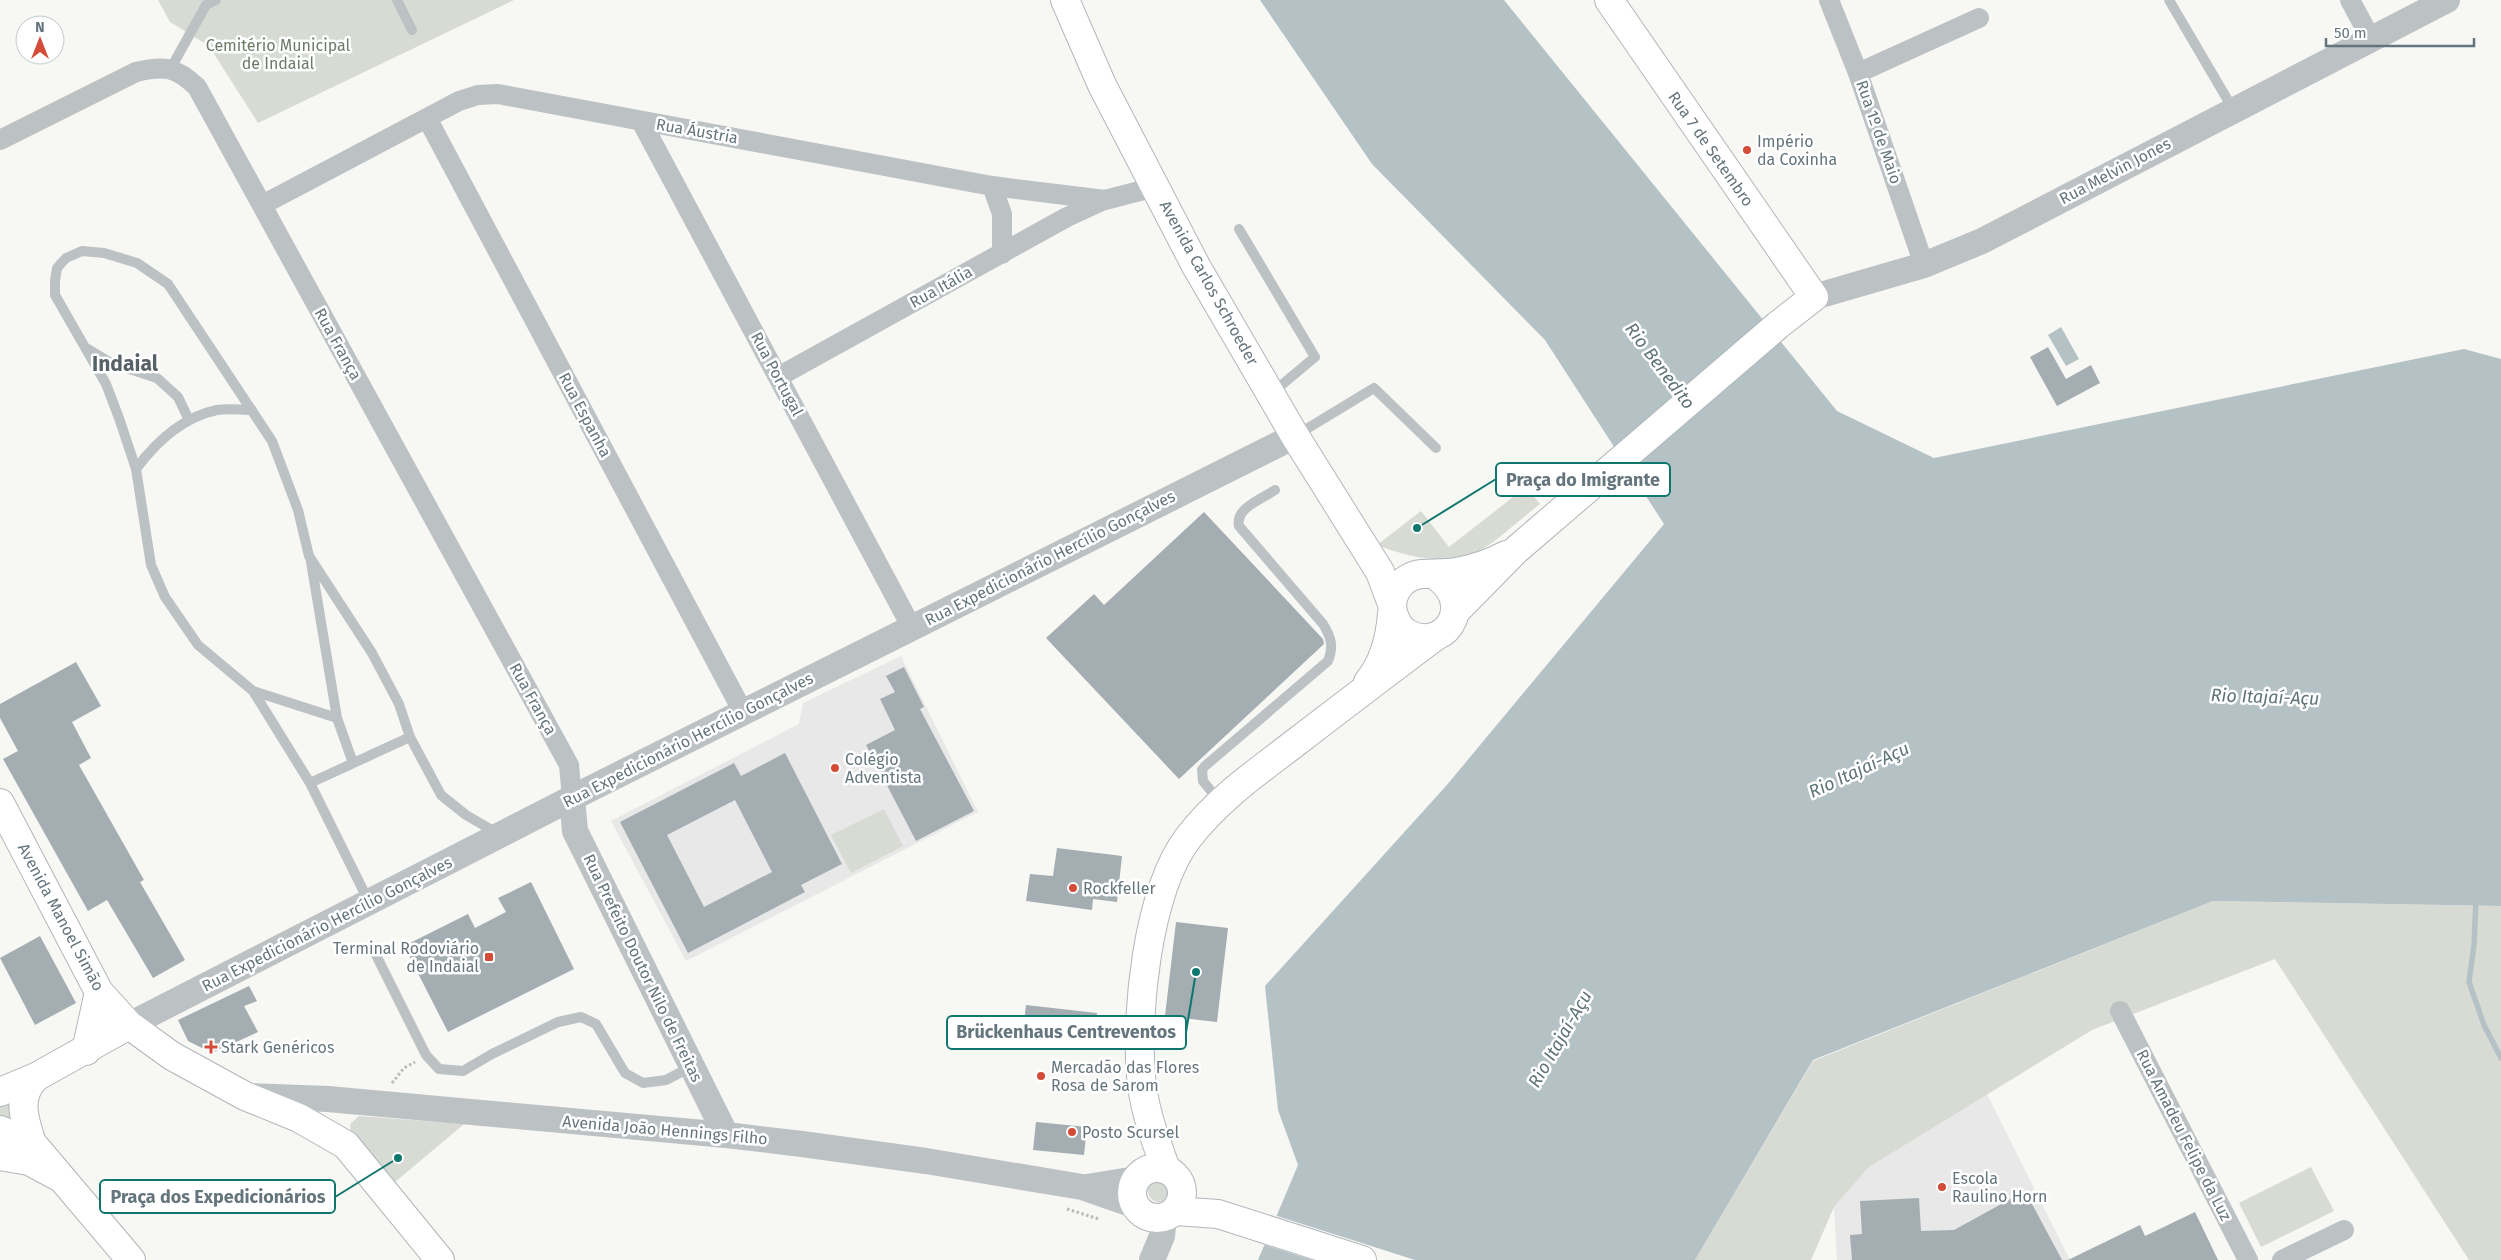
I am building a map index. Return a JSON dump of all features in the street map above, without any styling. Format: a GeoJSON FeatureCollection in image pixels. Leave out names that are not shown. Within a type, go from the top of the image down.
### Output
{"type":"FeatureCollection","features":[{"type":"Feature","properties":{"kind":"main road","name":"Avenida Carlos Schroeder"},"geometry":{"type":"LineString","coordinates":[[1065,0],[1102,85],[1196,266],[1295,436],[1371,556],[1388,587],[1392,609],[1390,636],[1383,658],[1372,678],[1357,695]]}},
{"type":"Feature","properties":{"kind":"main road","name":"Rua 7 de Setembro"},"geometry":{"type":"LineString","coordinates":[[1609,0],[1814,297]]}},
{"type":"Feature","properties":{"kind":"main road","name":"Rua Melvin Jones"},"geometry":{"type":"LineString","coordinates":[[1516,550],[1778,325],[1814,297]]}},
{"type":"Feature","properties":{"kind":"main road"},"geometry":{"type":"LineString","coordinates":[[1427,574],[1443,581],[1451,589],[1456,600],[1452,622],[1436,636],[1425,638],[1409,634],[1397,624],[1392,609],[1394,594],[1400,584],[1409,577],[1427,574],[1477,567],[1516,550]]}},
{"type":"Feature","properties":{"kind":"main road"},"geometry":{"type":"LineString","coordinates":[[1455,612],[1516,550]]}},
{"type":"Feature","properties":{"kind":"main road","name":"Avenida Carlos Schroeder"},"geometry":{"type":"LineString","coordinates":[[1371,556],[1386,566],[1427,574]]}},
{"type":"Feature","properties":{"kind":"main road","name":"Avenida Carlos Schroeder"},"geometry":{"type":"LineString","coordinates":[[1158,1191],[1139,1060],[1140,1019],[1153,922],[1176,857],[1187,839],[1219,801],[1436,636]]}},
{"type":"Feature","properties":{"kind":"main road","name":"Avenida Manoel Simão"},"geometry":{"type":"LineString","coordinates":[[0,803],[99,992],[130,1025],[172,1056],[245,1096],[299,1118],[346,1145],[440,1260]]}},
{"type":"Feature","properties":{"kind":"main road"},"geometry":{"type":"LineString","coordinates":[[86,1051],[99,992]]}},
{"type":"Feature","properties":{"kind":"main road","name":"Rua Expedicionário Hercílio Gonçalves"},"geometry":{"type":"LineString","coordinates":[[0,1092],[36,1077],[130,1025]]}},
{"type":"Feature","properties":{"kind":"main road"},"geometry":{"type":"LineString","coordinates":[[36,1077],[24,1092],[23,1100],[23,1113],[32,1143],[131,1260]]}},
{"type":"Feature","properties":{"kind":"main road"},"geometry":{"type":"LineString","coordinates":[[0,1130],[32,1143]]}},
{"type":"Feature","properties":{"kind":"main road"},"geometry":{"type":"LineString","coordinates":[[0,1156],[30,1161],[59,1177]]}},
{"type":"Feature","properties":{"kind":"main road"},"geometry":{"type":"LineString","coordinates":[[1158,1191],[1226,1216],[1362,1260]]}},
{"type":"Feature","properties":{"kind":"street","name":"Rua 1º de Maio"},"geometry":{"type":"LineString","coordinates":[[1829,0],[1858,72],[1924,265]]}},
{"type":"Feature","properties":{"kind":"street"},"geometry":{"type":"LineString","coordinates":[[2350,0],[2371,39]]}},
{"type":"Feature","properties":{"kind":"street","name":"Rua Melvin Jones"},"geometry":{"type":"LineString","coordinates":[[1814,297],[1924,265],[1982,241],[2447,0]]}},
{"type":"Feature","properties":{"kind":"street"},"geometry":{"type":"LineString","coordinates":[[1858,72],[1979,18]]}},
{"type":"Feature","properties":{"kind":"street"},"geometry":{"type":"LineString","coordinates":[[0,140],[123,78],[153,68],[171,68]]}},
{"type":"Feature","properties":{"kind":"street","name":"Rua França"},"geometry":{"type":"LineString","coordinates":[[171,68],[184,74],[197,87],[570,765],[572,798]]}},
{"type":"Feature","properties":{"kind":"street","name":"Rua Áustria"},"geometry":{"type":"LineString","coordinates":[[262,205],[460,101],[478,95],[498,94],[992,186],[1105,200],[1155,187]]}},
{"type":"Feature","properties":{"kind":"street","name":"Rua Espanha"},"geometry":{"type":"LineString","coordinates":[[427,118],[743,712]]}},
{"type":"Feature","properties":{"kind":"street","name":"Rua Portugal"},"geometry":{"type":"LineString","coordinates":[[641,121],[912,628]]}},
{"type":"Feature","properties":{"kind":"street"},"geometry":{"type":"LineString","coordinates":[[992,186],[1002,214],[1002,254]]}},
{"type":"Feature","properties":{"kind":"street","name":"Rua Itália"},"geometry":{"type":"LineString","coordinates":[[778,377],[1067,217],[1105,200]]}},
{"type":"Feature","properties":{"kind":"street","name":"Rua Expedicionário Hercílio Gonçalves"},"geometry":{"type":"LineString","coordinates":[[130,1025],[572,798],[1295,436]]}},
{"type":"Feature","properties":{"kind":"street","name":"Rua Prefeito Doutor Nilo de Freitas"},"geometry":{"type":"LineString","coordinates":[[572,798],[575,832],[726,1135]]}},
{"type":"Feature","properties":{"kind":"street","name":"Rua Amadeu Felipe da Luz"},"geometry":{"type":"LineString","coordinates":[[2120,1011],[2248,1260]]}},
{"type":"Feature","properties":{"kind":"street","name":"Avenida João Hennings Filho"},"geometry":{"type":"LineString","coordinates":[[245,1096],[328,1099],[726,1135],[926,1161],[1082,1187],[1158,1191]]}},
{"type":"Feature","properties":{"kind":"street"},"geometry":{"type":"LineString","coordinates":[[1152,1260],[1162,1236],[1158,1191]]}},
{"type":"Feature","properties":{"kind":"street"},"geometry":{"type":"LineString","coordinates":[[2282,1260],[2344,1230]]}},
{"type":"Feature","properties":{"kind":"lane"},"geometry":{"type":"LineString","coordinates":[[171,68],[206,5],[216,0]]}},
{"type":"Feature","properties":{"kind":"lane"},"geometry":{"type":"LineString","coordinates":[[397,0],[412,30]]}},
{"type":"Feature","properties":{"kind":"lane"},"geometry":{"type":"LineString","coordinates":[[2169,0],[2233,110]]}},
{"type":"Feature","properties":{"kind":"lane"},"geometry":{"type":"LineString","coordinates":[[1239,230],[1315,357],[1271,394]]}},
{"type":"Feature","properties":{"kind":"lane"},"geometry":{"type":"LineString","coordinates":[[353,763],[337,718],[309,556],[298,510],[272,441],[168,284],[137,263],[104,253],[82,251],[66,258],[57,268],[56,295],[106,384],[136,469],[151,565],[165,597],[198,645],[253,691],[310,782],[369,903]]}},
{"type":"Feature","properties":{"kind":"lane"},"geometry":{"type":"LineString","coordinates":[[87,349],[111,363],[157,378],[178,397],[189,420]]}},
{"type":"Feature","properties":{"kind":"lane"},"geometry":{"type":"LineString","coordinates":[[1295,436],[1374,388],[1436,448]]}},
{"type":"Feature","properties":{"kind":"lane"},"geometry":{"type":"LineString","coordinates":[[136,469],[162,439],[189,420],[217,410],[252,410]]}},
{"type":"Feature","properties":{"kind":"lane"},"geometry":{"type":"LineString","coordinates":[[1219,801],[1203,781],[1202,770],[1328,662],[1332,650],[1330,636],[1323,624],[1240,526],[1238,519],[1241,512],[1275,490]]}},
{"type":"Feature","properties":{"kind":"lane"},"geometry":{"type":"LineString","coordinates":[[309,556],[372,653],[399,704],[410,737],[441,795],[466,815],[500,835]]}},
{"type":"Feature","properties":{"kind":"lane"},"geometry":{"type":"LineString","coordinates":[[253,691],[337,718]]}},
{"type":"Feature","properties":{"kind":"lane"},"geometry":{"type":"LineString","coordinates":[[310,782],[410,737]]}},
{"type":"Feature","properties":{"kind":"lane"},"geometry":{"type":"LineString","coordinates":[[376,955],[426,1055],[439,1069],[463,1071],[492,1054],[558,1022],[581,1018],[596,1024],[625,1073],[643,1083],[666,1080],[692,1066]]}},
{"type":"Feature","properties":{"kind":"path"},"geometry":{"type":"LineString","coordinates":[[387,1104],[389,1086],[404,1068],[426,1055]]}},
{"type":"Feature","properties":{"kind":"shaded area","name":"Colégio Adventista"},"geometry":{"type":"Polygon","coordinates":[[[901,656],[978,812],[686,961],[611,821],[799,724],[803,703],[901,656]]]}},
{"type":"Feature","properties":{"kind":"shaded area","name":"Escola Raulino Horn"},"geometry":{"type":"Polygon","coordinates":[[[1987,1094],[2070,1260],[1837,1260],[1834,1207],[1869,1167],[1987,1094]]]}},
{"type":"Feature","properties":{"kind":"green space","name":"Cemitério Municipal de Indaial"},"geometry":{"type":"Polygon","coordinates":[[[158,0],[514,0],[258,123],[209,46],[170,22],[158,0]]]}},
{"type":"Feature","properties":{"kind":"green space"},"geometry":{"type":"Polygon","coordinates":[[[1526,487],[1540,504],[1493,542],[1467,556],[1454,559],[1428,559],[1377,545],[1421,511],[1449,547],[1526,487]]]}},
{"type":"Feature","properties":{"kind":"green space"},"geometry":{"type":"Polygon","coordinates":[[[884,809],[903,846],[851,873],[831,835],[884,809]]]}},
{"type":"Feature","properties":{"kind":"green space"},"geometry":{"type":"Polygon","coordinates":[[[2213,901],[2501,906],[2501,1260],[2469,1260],[2275,959],[2092,1030],[1869,1167],[1834,1207],[1811,1260],[1695,1260],[1813,1061],[2213,901]]]}},
{"type":"Feature","properties":{"kind":"green space"},"geometry":{"type":"Polygon","coordinates":[[[0,1102],[10,1103],[10,1120],[0,1117],[0,1102]]]}},
{"type":"Feature","properties":{"kind":"green space"},"geometry":{"type":"Polygon","coordinates":[[[359,1116],[464,1124],[394,1183],[351,1134],[350,1124],[359,1116]]]}},
{"type":"Feature","properties":{"kind":"green space"},"geometry":{"type":"Polygon","coordinates":[[[2311,1167],[2334,1211],[2261,1247],[2239,1203],[2311,1167]]]}},
{"type":"Feature","properties":{"kind":"green space"},"geometry":{"type":"Polygon","coordinates":[[[1159,1180],[1167,1183],[1170,1191],[1167,1199],[1159,1202],[1151,1199],[1148,1191],[1151,1183],[1159,1180]]]}},
{"type":"Feature","properties":{"kind":"water"},"geometry":{"type":"Polygon","coordinates":[[[1260,0],[1504,0],[1837,411],[1934,458],[2464,349],[2501,359],[2501,906],[2213,901],[1813,1060],[1695,1260],[1258,1260],[1298,1165],[1278,1110],[1265,986],[1446,786],[1664,524],[1545,340],[1372,164],[1260,0]]]}},
{"type":"Feature","properties":{"kind":"water"},"geometry":{"type":"Polygon","coordinates":[[[2061,327],[2079,359],[2066,366],[2048,335],[2061,327]]]}},
{"type":"Feature","properties":{"kind":"pier"},"geometry":{"type":"Polygon","coordinates":[[[1274,1215],[1415,1260],[1312,1260],[1262,1244],[1274,1215]]]}},
{"type":"Feature","properties":{"kind":"building"},"geometry":{"type":"Polygon","coordinates":[[[2048,347],[2066,379],[2091,365],[2100,383],[2057,406],[2030,357],[2048,347]]]}},
{"type":"Feature","properties":{"kind":"building"},"geometry":{"type":"Polygon","coordinates":[[[1204,512],[1323,639],[1324,644],[1179,779],[1046,638],[1094,594],[1104,605],[1204,512]]]}},
{"type":"Feature","properties":{"kind":"building"},"geometry":{"type":"Polygon","coordinates":[[[76,662],[101,706],[72,722],[91,758],[79,765],[144,880],[140,882],[185,960],[153,978],[107,900],[88,911],[3,759],[18,751],[0,718],[0,704],[76,662]]]}},
{"type":"Feature","properties":{"kind":"building"},"geometry":{"type":"Polygon","coordinates":[[[904,667],[924,707],[920,709],[974,811],[916,841],[866,745],[895,730],[880,699],[895,692],[886,676],[904,667]]]}},
{"type":"Feature","properties":{"kind":"building"},"geometry":{"type":"Polygon","coordinates":[[[785,753],[842,864],[801,885],[805,892],[688,953],[620,822],[734,763],[741,776],[785,753]],[[735,800],[667,835],[704,907],[772,872],[735,800]]]}},
{"type":"Feature","properties":{"kind":"building","name":"Rockfeller"},"geometry":{"type":"Polygon","coordinates":[[[1057,848],[1122,856],[1117,902],[1093,899],[1092,910],[1026,901],[1030,874],[1053,876],[1057,848]]]}},
{"type":"Feature","properties":{"kind":"building","name":"Terminal Rodoviário de Indaial"},"geometry":{"type":"Polygon","coordinates":[[[531,882],[574,969],[448,1032],[404,946],[468,914],[475,928],[506,912],[498,898],[531,882]]]}},
{"type":"Feature","properties":{"kind":"building"},"geometry":{"type":"Polygon","coordinates":[[[1176,922],[1228,928],[1217,1022],[1165,1016],[1176,922]]]}},
{"type":"Feature","properties":{"kind":"building"},"geometry":{"type":"Polygon","coordinates":[[[40,936],[76,1003],[35,1025],[0,958],[40,936]]]}},
{"type":"Feature","properties":{"kind":"building"},"geometry":{"type":"Polygon","coordinates":[[[249,986],[257,1001],[244,1006],[258,1032],[212,1053],[188,1041],[178,1020],[249,986]]]}},
{"type":"Feature","properties":{"kind":"building"},"geometry":{"type":"Polygon","coordinates":[[[1026,1005],[1097,1013],[1093,1047],[1022,1040],[1026,1005]]]}},
{"type":"Feature","properties":{"kind":"building"},"geometry":{"type":"Polygon","coordinates":[[[1036,1122],[1087,1127],[1084,1155],[1033,1150],[1036,1122]]]}},
{"type":"Feature","properties":{"kind":"building"},"geometry":{"type":"Polygon","coordinates":[[[2025,1191],[2062,1260],[1852,1260],[1850,1235],[1862,1234],[1860,1201],[1919,1198],[1921,1231],[1954,1230],[2025,1191]]]}},
{"type":"Feature","properties":{"kind":"building"},"geometry":{"type":"Polygon","coordinates":[[[2195,1212],[2218,1260],[2068,1260],[2140,1225],[2145,1236],[2195,1212]]]}},
{"type":"Feature","properties":{"kind":"waterway"},"geometry":{"type":"LineString","coordinates":[[2476,900],[2474,945],[2469,982],[2484,1025],[2501,1058]]}},
{"type":"Feature","properties":{"kind":"place","name":"Império da Coxinha"},"geometry":{"type":"Point","coordinates":[1747,150]}},
{"type":"Feature","properties":{"kind":"place","name":"Praça do Imigrante"},"geometry":{"type":"Point","coordinates":[1417,528]}},
{"type":"Feature","properties":{"kind":"place","name":"Colégio Adventista"},"geometry":{"type":"Point","coordinates":[835,768]}},
{"type":"Feature","properties":{"kind":"place","name":"Rockfeller"},"geometry":{"type":"Point","coordinates":[1073,888]}},
{"type":"Feature","properties":{"kind":"place","name":"Terminal Rodoviário de Indaial"},"geometry":{"type":"Point","coordinates":[489,957]}},
{"type":"Feature","properties":{"kind":"place","name":"Brückenhaus Centreventos"},"geometry":{"type":"Point","coordinates":[1196,972]}},
{"type":"Feature","properties":{"kind":"place","name":"Stark Genéricos"},"geometry":{"type":"Point","coordinates":[211,1047]}},
{"type":"Feature","properties":{"kind":"place","name":"Mercadão das Flores Rosa de Sarom"},"geometry":{"type":"Point","coordinates":[1041,1076]}},
{"type":"Feature","properties":{"kind":"place","name":"Posto Scursel"},"geometry":{"type":"Point","coordinates":[1072,1132]}},
{"type":"Feature","properties":{"kind":"place","name":"Praça dos Expedicionários"},"geometry":{"type":"Point","coordinates":[398,1158]}},
{"type":"Feature","properties":{"kind":"place","name":"Escola Raulino Horn"},"geometry":{"type":"Point","coordinates":[1942,1187]}},
{"type":"Feature","properties":{"kind":"district","name":"Indaial"},"geometry":{"type":"Point","coordinates":[125,364]}},
{"type":"Feature","properties":{"kind":"water label","name":"Rio Benedito"},"geometry":{"type":"Point","coordinates":[1660,366]}},
{"type":"Feature","properties":{"kind":"water label","name":"Rio Itajaí-Açu"},"geometry":{"type":"Point","coordinates":[2265,697]}},
{"type":"Feature","properties":{"kind":"water label","name":"Rio Itajaí-Açu"},"geometry":{"type":"Point","coordinates":[1859,770]}},
{"type":"Feature","properties":{"kind":"water label","name":"Rio Itajaí-Açu"},"geometry":{"type":"Point","coordinates":[1560,1039]}}]}
